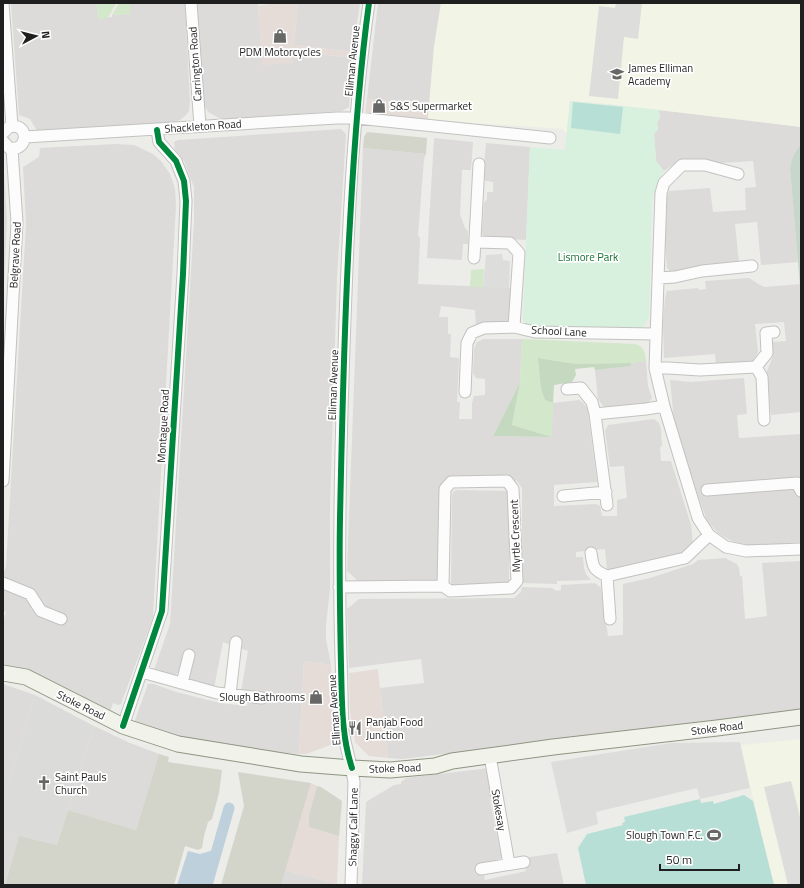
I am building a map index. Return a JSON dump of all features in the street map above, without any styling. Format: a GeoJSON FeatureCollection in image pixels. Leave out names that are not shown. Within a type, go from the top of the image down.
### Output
{"type":"FeatureCollection","features":[{"type":"Feature","properties":{"kind":"main road","name":"Stoke Road"},"geometry":{"type":"LineString","coordinates":[[3,673],[26,677],[123,726],[178,744],[301,764],[352,768],[407,769],[435,766],[452,761],[553,747],[801,717]]}},
{"type":"Feature","properties":{"kind":"street"},"geometry":{"type":"LineString","coordinates":[[3,3],[12,126]]}},
{"type":"Feature","properties":{"kind":"street","name":"Carrington Road"},"geometry":{"type":"LineString","coordinates":[[191,3],[200,126]]}},
{"type":"Feature","properties":{"kind":"street","name":"Elliman Avenue"},"geometry":{"type":"LineString","coordinates":[[352,768],[347,752],[343,724],[339,587],[342,428],[346,291],[362,51],[369,3]]}},
{"type":"Feature","properties":{"kind":"street","name":"Shackleton Road"},"geometry":{"type":"LineString","coordinates":[[25,137],[357,118],[550,138]]}},
{"type":"Feature","properties":{"kind":"street"},"geometry":{"type":"LineString","coordinates":[[3,133],[6,129],[16,126],[22,130],[25,137],[23,144],[16,148],[6,146],[3,142]]}},
{"type":"Feature","properties":{"kind":"street","name":"Montague Road"},"geometry":{"type":"LineString","coordinates":[[123,726],[162,611],[186,201],[184,181],[176,162],[159,142],[157,130]]}},
{"type":"Feature","properties":{"kind":"street","name":"Belgrave Road"},"geometry":{"type":"LineString","coordinates":[[3,481],[17,223],[12,148]]}},
{"type":"Feature","properties":{"kind":"street"},"geometry":{"type":"LineString","coordinates":[[474,258],[479,164]]}},
{"type":"Feature","properties":{"kind":"street"},"geometry":{"type":"LineString","coordinates":[[738,174],[705,165],[682,165],[664,183],[661,193],[654,368],[698,518],[710,535],[726,547],[746,552],[801,549]]}},
{"type":"Feature","properties":{"kind":"street"},"geometry":{"type":"LineString","coordinates":[[476,242],[510,243],[519,253],[514,327]]}},
{"type":"Feature","properties":{"kind":"street"},"geometry":{"type":"LineString","coordinates":[[658,278],[675,277],[702,271],[752,266]]}},
{"type":"Feature","properties":{"kind":"street","name":"School Lane"},"geometry":{"type":"LineString","coordinates":[[465,392],[467,343],[472,333],[484,328],[514,327],[535,332],[655,334]]}},
{"type":"Feature","properties":{"kind":"street"},"geometry":{"type":"LineString","coordinates":[[654,368],[700,370],[756,367],[767,353],[766,333],[774,332]]}},
{"type":"Feature","properties":{"kind":"street"},"geometry":{"type":"LineString","coordinates":[[756,367],[762,377],[764,420]]}},
{"type":"Feature","properties":{"kind":"street"},"geometry":{"type":"LineString","coordinates":[[568,389],[581,388],[592,402],[595,414],[607,505]]}},
{"type":"Feature","properties":{"kind":"street"},"geometry":{"type":"LineString","coordinates":[[595,414],[664,406]]}},
{"type":"Feature","properties":{"kind":"street","name":"Myrtle Crescent"},"geometry":{"type":"LineString","coordinates":[[339,587],[443,586],[450,591],[511,588],[516,581],[513,489],[507,481],[451,482],[444,489],[443,586]]}},
{"type":"Feature","properties":{"kind":"street"},"geometry":{"type":"LineString","coordinates":[[707,490],[797,483],[801,491]]}},
{"type":"Feature","properties":{"kind":"street"},"geometry":{"type":"LineString","coordinates":[[563,496],[606,492]]}},
{"type":"Feature","properties":{"kind":"street"},"geometry":{"type":"LineString","coordinates":[[591,553],[593,566],[598,572],[607,576],[685,558],[710,535]]}},
{"type":"Feature","properties":{"kind":"street"},"geometry":{"type":"LineString","coordinates":[[607,576],[610,619]]}},
{"type":"Feature","properties":{"kind":"street"},"geometry":{"type":"LineString","coordinates":[[3,582],[30,594],[41,611],[61,619]]}},
{"type":"Feature","properties":{"kind":"street"},"geometry":{"type":"LineString","coordinates":[[230,694],[236,642]]}},
{"type":"Feature","properties":{"kind":"street"},"geometry":{"type":"LineString","coordinates":[[182,682],[190,655]]}},
{"type":"Feature","properties":{"kind":"street"},"geometry":{"type":"LineString","coordinates":[[142,672],[218,692],[262,698]]}},
{"type":"Feature","properties":{"kind":"street","name":"Stokesay"},"geometry":{"type":"LineString","coordinates":[[490,756],[509,864]]}},
{"type":"Feature","properties":{"kind":"street","name":"Shaggy Calf Lane"},"geometry":{"type":"LineString","coordinates":[[351,885],[354,800],[352,768]]}},
{"type":"Feature","properties":{"kind":"street"},"geometry":{"type":"LineString","coordinates":[[481,869],[524,862]]}},
{"type":"Feature","properties":{"kind":"shaded area"},"geometry":{"type":"Polygon","coordinates":[[[11,3],[97,3],[98,19],[112,17],[112,15],[130,14],[130,3],[185,3],[190,101],[189,111],[180,120],[174,122],[37,131],[30,119],[19,115],[11,3]]]}},
{"type":"Feature","properties":{"kind":"shaded area"},"geometry":{"type":"Polygon","coordinates":[[[196,3],[258,3],[262,62],[293,51],[352,58],[349,107],[342,111],[224,119],[208,112],[204,105],[196,3]]]}},
{"type":"Feature","properties":{"kind":"shaded area"},"geometry":{"type":"Polygon","coordinates":[[[274,3],[298,3],[294,45],[353,52],[352,58],[294,51],[293,63],[262,65],[258,6],[274,3]]]}},
{"type":"Feature","properties":{"kind":"shaded area"},"geometry":{"type":"Polygon","coordinates":[[[298,3],[360,3],[353,52],[294,45],[298,3]]]}},
{"type":"Feature","properties":{"kind":"shaded area"},"geometry":{"type":"Polygon","coordinates":[[[378,3],[441,3],[434,47],[429,105],[367,99],[378,3]]]}},
{"type":"Feature","properties":{"kind":"shaded area","name":"James Elliman Academy"},"geometry":{"type":"Polygon","coordinates":[[[441,3],[801,3],[801,127],[609,104],[570,101],[567,133],[563,129],[428,120],[434,47],[441,3]]]}},
{"type":"Feature","properties":{"kind":"shaded area"},"geometry":{"type":"Polygon","coordinates":[[[616,3],[642,3],[638,39],[624,37],[618,99],[589,96],[599,6],[615,8],[616,3]]]}},
{"type":"Feature","properties":{"kind":"shaded area"},"geometry":{"type":"Polygon","coordinates":[[[367,99],[429,105],[428,120],[365,116],[367,99]]]}},
{"type":"Feature","properties":{"kind":"shaded area"},"geometry":{"type":"Polygon","coordinates":[[[573,102],[623,107],[620,134],[571,128],[573,102]]]}},
{"type":"Feature","properties":{"kind":"shaded area"},"geometry":{"type":"Polygon","coordinates":[[[659,110],[801,127],[801,145],[795,152],[790,168],[798,262],[761,265],[757,222],[735,224],[739,263],[675,273],[667,268],[665,243],[667,197],[669,191],[710,188],[713,212],[746,210],[745,188],[756,187],[753,161],[721,163],[704,161],[680,162],[664,171],[656,161],[654,134],[658,129],[657,122],[660,118],[659,110]]]}},
{"type":"Feature","properties":{"kind":"shaded area"},"geometry":{"type":"Polygon","coordinates":[[[341,129],[346,134],[337,277],[330,507],[330,589],[326,625],[326,639],[331,665],[304,661],[299,754],[206,744],[162,733],[134,723],[148,684],[154,684],[176,692],[220,703],[247,706],[248,695],[241,691],[248,651],[223,642],[214,688],[189,683],[181,670],[173,677],[154,670],[170,624],[194,221],[194,187],[184,161],[175,150],[174,142],[178,140],[341,129]]]}},
{"type":"Feature","properties":{"kind":"shaded area"},"geometry":{"type":"Polygon","coordinates":[[[367,132],[427,138],[426,154],[363,148],[364,137],[367,132]]]}},
{"type":"Feature","properties":{"kind":"shaded area"},"geometry":{"type":"Polygon","coordinates":[[[434,138],[473,142],[471,170],[462,170],[460,214],[465,228],[468,231],[468,244],[463,244],[462,260],[427,258],[434,138]]]}},
{"type":"Feature","properties":{"kind":"shaded area"},"geometry":{"type":"Polygon","coordinates":[[[486,143],[530,147],[526,240],[487,238],[482,234],[484,203],[487,199],[487,192],[493,192],[493,182],[486,181],[483,176],[486,143]]]}},
{"type":"Feature","properties":{"kind":"shaded area"},"geometry":{"type":"Polygon","coordinates":[[[115,144],[134,145],[153,154],[161,161],[170,174],[175,189],[176,206],[153,617],[121,704],[118,705],[113,703],[110,712],[25,671],[3,664],[3,622],[6,612],[3,611],[3,575],[6,566],[26,224],[23,167],[39,157],[40,148],[115,144]]]}},
{"type":"Feature","properties":{"kind":"shaded area"},"geometry":{"type":"Polygon","coordinates":[[[363,148],[426,154],[424,159],[418,235],[420,238],[418,284],[514,288],[509,323],[476,326],[475,310],[441,306],[439,317],[448,317],[448,334],[451,334],[450,357],[459,358],[457,402],[460,402],[459,419],[472,419],[472,403],[474,396],[485,395],[485,379],[476,378],[473,373],[474,350],[476,343],[483,339],[522,339],[520,382],[493,436],[551,437],[553,403],[579,400],[587,407],[597,482],[554,485],[554,506],[596,504],[600,506],[602,516],[617,516],[617,500],[627,498],[624,466],[610,467],[605,431],[608,425],[654,419],[659,423],[661,429],[661,461],[671,461],[691,525],[693,545],[677,556],[607,572],[605,549],[576,552],[576,557],[583,557],[586,574],[591,580],[557,581],[557,584],[522,583],[522,488],[517,481],[510,479],[446,481],[438,580],[358,581],[347,571],[363,148]]]}},
{"type":"Feature","properties":{"kind":"shaded area"},"geometry":{"type":"Polygon","coordinates":[[[3,170],[7,220],[3,309],[3,170]]]}},
{"type":"Feature","properties":{"kind":"shaded area"},"geometry":{"type":"Polygon","coordinates":[[[502,254],[503,260],[510,261],[509,288],[483,287],[486,255],[502,254]]]}},
{"type":"Feature","properties":{"kind":"shaded area"},"geometry":{"type":"Polygon","coordinates":[[[749,278],[765,287],[800,284],[801,412],[771,415],[767,371],[773,356],[772,342],[786,341],[784,322],[755,324],[758,352],[754,360],[751,362],[716,365],[715,354],[664,358],[663,322],[667,291],[698,288],[699,290],[706,289],[705,281],[749,278]]]}},
{"type":"Feature","properties":{"kind":"shaded area"},"geometry":{"type":"Polygon","coordinates":[[[646,361],[648,386],[652,398],[650,401],[645,404],[604,407],[598,399],[595,370],[630,366],[630,363],[646,361]]]}},
{"type":"Feature","properties":{"kind":"shaded area"},"geometry":{"type":"Polygon","coordinates":[[[744,378],[747,414],[737,415],[739,438],[801,434],[801,542],[748,547],[737,544],[718,533],[707,521],[693,481],[674,420],[670,380],[691,382],[744,378]]]}},
{"type":"Feature","properties":{"kind":"shaded area"},"geometry":{"type":"Polygon","coordinates":[[[454,491],[510,491],[509,583],[481,586],[452,585],[452,495],[454,491]]]}},
{"type":"Feature","properties":{"kind":"shaded area"},"geometry":{"type":"Polygon","coordinates":[[[725,558],[737,564],[740,576],[742,576],[745,619],[767,616],[762,563],[801,561],[801,711],[402,759],[388,758],[380,688],[424,683],[421,659],[349,668],[347,609],[359,599],[514,598],[521,592],[522,587],[552,588],[557,591],[561,590],[561,585],[595,583],[601,588],[608,636],[623,635],[623,584],[650,578],[693,564],[698,560],[725,558]]]}},
{"type":"Feature","properties":{"kind":"shaded area"},"geometry":{"type":"Polygon","coordinates":[[[304,661],[331,665],[333,744],[306,754],[299,754],[304,661]]]}},
{"type":"Feature","properties":{"kind":"shaded area"},"geometry":{"type":"Polygon","coordinates":[[[378,669],[388,758],[369,756],[355,742],[350,711],[349,673],[378,669]]]}},
{"type":"Feature","properties":{"kind":"shaded area"},"geometry":{"type":"Polygon","coordinates":[[[3,684],[35,695],[3,801],[3,684]]]}},
{"type":"Feature","properties":{"kind":"shaded area"},"geometry":{"type":"Polygon","coordinates":[[[35,695],[94,726],[57,845],[3,833],[3,801],[35,695]]]}},
{"type":"Feature","properties":{"kind":"shaded area"},"geometry":{"type":"Polygon","coordinates":[[[94,726],[130,743],[159,754],[136,830],[68,810],[94,726]]]}},
{"type":"Feature","properties":{"kind":"shaded area"},"geometry":{"type":"Polygon","coordinates":[[[801,739],[801,885],[774,885],[740,745],[801,739]]]}},
{"type":"Feature","properties":{"kind":"shaded area"},"geometry":{"type":"Polygon","coordinates":[[[740,742],[750,788],[700,799],[697,788],[596,812],[598,824],[567,833],[551,762],[671,743],[740,742]]]}},
{"type":"Feature","properties":{"kind":"shaded area"},"geometry":{"type":"Polygon","coordinates":[[[159,754],[169,757],[168,762],[222,770],[219,793],[212,819],[208,822],[202,848],[198,850],[185,846],[174,885],[5,885],[19,836],[57,845],[68,810],[136,830],[159,754]]]}},
{"type":"Feature","properties":{"kind":"shaded area"},"geometry":{"type":"Polygon","coordinates":[[[489,768],[495,773],[490,801],[501,860],[498,863],[483,869],[485,880],[526,871],[523,858],[557,853],[564,885],[362,885],[366,802],[394,785],[401,784],[401,782],[406,778],[489,768]]]}},
{"type":"Feature","properties":{"kind":"shaded area"},"geometry":{"type":"Polygon","coordinates":[[[238,772],[311,783],[281,885],[221,885],[244,806],[238,772]]]}},
{"type":"Feature","properties":{"kind":"shaded area"},"geometry":{"type":"Polygon","coordinates":[[[791,781],[801,821],[801,885],[788,885],[764,787],[791,781]]]}},
{"type":"Feature","properties":{"kind":"shaded area"},"geometry":{"type":"Polygon","coordinates":[[[311,783],[317,786],[309,815],[309,827],[339,836],[337,884],[285,870],[311,783]]]}},
{"type":"Feature","properties":{"kind":"shaded area"},"geometry":{"type":"Polygon","coordinates":[[[317,786],[321,787],[342,801],[339,836],[309,827],[309,815],[317,786]]]}},
{"type":"Feature","properties":{"kind":"shaded area","name":"Slough Town F.C."},"geometry":{"type":"Polygon","coordinates":[[[744,795],[753,801],[774,885],[586,885],[578,848],[587,834],[623,825],[622,823],[625,822],[624,817],[700,799],[701,803],[713,801],[714,804],[744,795]]]}},
{"type":"Feature","properties":{"kind":"shaded area"},"geometry":{"type":"Polygon","coordinates":[[[3,833],[19,836],[5,885],[3,885],[3,833]]]}},
{"type":"Feature","properties":{"kind":"shaded area"},"geometry":{"type":"Polygon","coordinates":[[[217,849],[207,885],[177,885],[188,851],[200,854],[217,849]]]}},
{"type":"Feature","properties":{"kind":"shaded area"},"geometry":{"type":"Polygon","coordinates":[[[285,870],[337,884],[337,885],[281,885],[285,870]]]}},
{"type":"Feature","properties":{"kind":"green space"},"geometry":{"type":"Polygon","coordinates":[[[97,3],[116,3],[108,18],[98,19],[97,3]]]}},
{"type":"Feature","properties":{"kind":"green space"},"geometry":{"type":"Polygon","coordinates":[[[119,3],[130,3],[130,14],[112,15],[119,3]]]}},
{"type":"Feature","properties":{"kind":"green space","name":"Lismore Park"},"geometry":{"type":"Polygon","coordinates":[[[570,101],[659,110],[660,118],[657,122],[658,129],[654,134],[656,161],[664,171],[658,181],[652,202],[649,317],[644,326],[636,331],[530,326],[525,323],[523,319],[530,147],[565,150],[570,101]]]}},
{"type":"Feature","properties":{"kind":"green space"},"geometry":{"type":"Polygon","coordinates":[[[801,145],[801,298],[790,168],[794,155],[801,145]]]}},
{"type":"Feature","properties":{"kind":"green space"},"geometry":{"type":"Polygon","coordinates":[[[484,269],[483,287],[470,287],[471,270],[484,269]]]}},
{"type":"Feature","properties":{"kind":"green space"},"geometry":{"type":"Polygon","coordinates":[[[522,339],[635,344],[642,348],[646,361],[630,363],[576,364],[539,358],[545,400],[553,403],[552,437],[512,425],[520,382],[522,339]]]}},
{"type":"Feature","properties":{"kind":"green space"},"geometry":{"type":"Polygon","coordinates":[[[538,358],[576,364],[630,363],[631,366],[595,370],[594,367],[575,369],[576,375],[572,382],[554,385],[553,403],[545,400],[541,388],[538,358]]]}},
{"type":"Feature","properties":{"kind":"green space"},"geometry":{"type":"Polygon","coordinates":[[[520,382],[512,425],[552,437],[493,436],[520,382]]]}},
{"type":"Feature","properties":{"kind":"waterway"},"geometry":{"type":"LineString","coordinates":[[207,885],[229,808]]}},
{"type":"Feature","properties":{"kind":"cycle path"},"geometry":{"type":"LineString","coordinates":[[352,768],[348,756],[344,730],[342,691],[340,610],[342,445],[346,296],[353,167],[365,30],[369,3]]}},
{"type":"Feature","properties":{"kind":"cycle path"},"geometry":{"type":"LineString","coordinates":[[123,726],[162,611],[183,274],[186,201],[184,181],[176,161],[159,142],[157,130]]}},
{"type":"Feature","properties":{"kind":"place","name":"PDM Motorcycles"},"geometry":{"type":"Point","coordinates":[280,36]}},
{"type":"Feature","properties":{"kind":"place","name":"James Elliman Academy"},"geometry":{"type":"Point","coordinates":[617,74]}},
{"type":"Feature","properties":{"kind":"place","name":"S&S Supermarket"},"geometry":{"type":"Point","coordinates":[379,106]}},
{"type":"Feature","properties":{"kind":"place","name":"Slough Bathrooms"},"geometry":{"type":"Point","coordinates":[316,697]}},
{"type":"Feature","properties":{"kind":"place","name":"Panjab Food Junction"},"geometry":{"type":"Point","coordinates":[355,728]}},
{"type":"Feature","properties":{"kind":"place","name":"Saint Pauls Church"},"geometry":{"type":"Point","coordinates":[44,783]}},
{"type":"Feature","properties":{"kind":"place","name":"Slough Town F.C."},"geometry":{"type":"Point","coordinates":[714,835]}}]}
